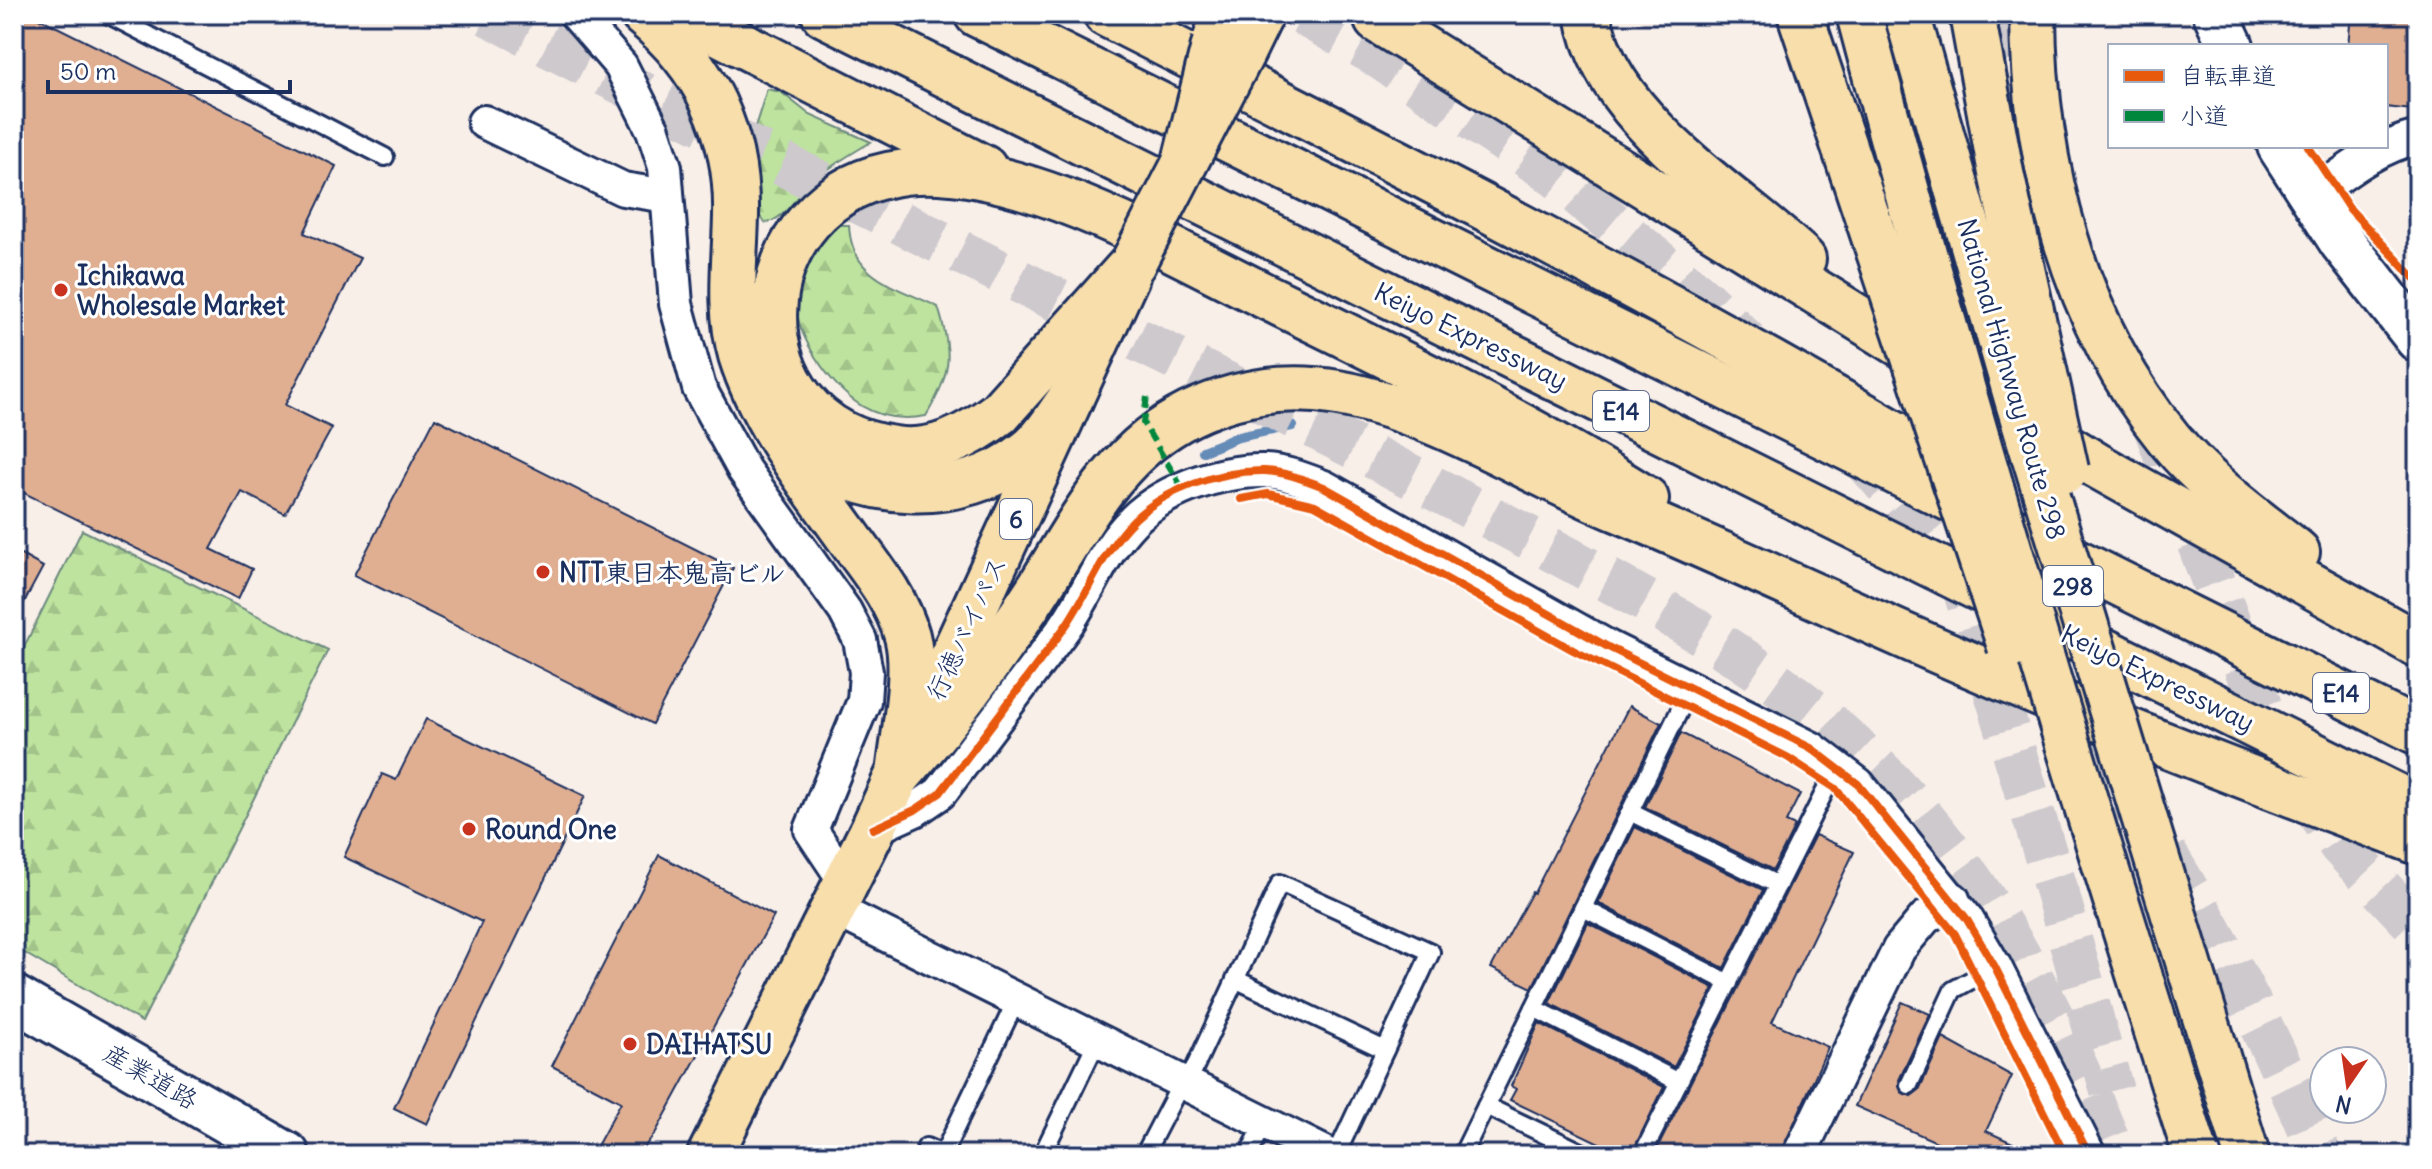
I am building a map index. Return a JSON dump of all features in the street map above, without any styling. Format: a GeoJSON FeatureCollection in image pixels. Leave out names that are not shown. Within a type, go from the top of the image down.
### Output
{"type":"FeatureCollection","features":[{"type":"Feature","properties":{"kind":"main road"},"geometry":{"type":"LineString","coordinates":[[643,14],[679,46],[699,71],[728,137],[735,184],[733,282],[737,340],[747,374],[775,427],[882,583],[900,615],[910,662],[899,775]]}},
{"type":"Feature","properties":{"kind":"main road"},"geometry":{"type":"LineString","coordinates":[[682,14],[1017,187]]}},
{"type":"Feature","properties":{"kind":"main road","name":"Keiyo Expressway"},"geometry":{"type":"LineString","coordinates":[[824,14],[2418,807]]}},
{"type":"Feature","properties":{"kind":"main road","name":"E14"},"geometry":{"type":"LineString","coordinates":[[977,14],[2418,732]]}},
{"type":"Feature","properties":{"kind":"main road"},"geometry":{"type":"LineString","coordinates":[[1106,14],[1447,186],[1773,362],[2263,655]]}},
{"type":"Feature","properties":{"kind":"main road"},"geometry":{"type":"LineString","coordinates":[[1227,36],[1261,14]]}},
{"type":"Feature","properties":{"kind":"main road"},"geometry":{"type":"LineString","coordinates":[[1588,14],[1602,55],[1644,118],[1695,170],[1791,248],[1878,329]]}},
{"type":"Feature","properties":{"kind":"main road","name":"298"},"geometry":{"type":"LineString","coordinates":[[1800,14],[2001,622],[2057,766],[2117,903]]}},
{"type":"Feature","properties":{"kind":"main road","name":"National Highway Route 298"},"geometry":{"type":"LineString","coordinates":[[1859,14],[1913,215],[2117,903],[2196,1155]]}},
{"type":"Feature","properties":{"kind":"main road","name":"National Highway Route 298"},"geometry":{"type":"LineString","coordinates":[[1907,14],[2017,399],[2243,1143]]}},
{"type":"Feature","properties":{"kind":"main road","name":"298"},"geometry":{"type":"LineString","coordinates":[[1972,14],[2004,188],[2083,540],[2183,869],[2243,1143]]}},
{"type":"Feature","properties":{"kind":"main road"},"geometry":{"type":"LineString","coordinates":[[2033,14],[2041,135],[2060,223],[2091,307],[2146,405],[2170,439],[2230,500],[2314,565],[2418,635]]}},
{"type":"Feature","properties":{"kind":"main road"},"geometry":{"type":"LineString","coordinates":[[2216,14],[2230,44]]}},
{"type":"Feature","properties":{"kind":"main road"},"geometry":{"type":"LineString","coordinates":[[1377,20],[2096,465],[2418,645]]}},
{"type":"Feature","properties":{"kind":"main road","name":"行徳バイパス"},"geometry":{"type":"LineString","coordinates":[[710,1155],[899,775],[1133,263],[1185,162],[1227,36]]}},
{"type":"Feature","properties":{"kind":"main road"},"geometry":{"type":"LineString","coordinates":[[2281,148],[2311,197],[2418,339]]}},
{"type":"Feature","properties":{"kind":"main road"},"geometry":{"type":"LineString","coordinates":[[1133,263],[999,413],[954,441],[931,449],[884,448],[858,440],[818,417],[789,376],[772,326],[773,297],[792,242],[806,222],[847,190],[903,173],[932,171],[975,176],[1096,213],[1383,354],[1582,459],[1750,564]]}},
{"type":"Feature","properties":{"kind":"main road"},"geometry":{"type":"LineString","coordinates":[[899,775],[935,734],[1020,614],[1106,481],[1158,432],[1225,399],[1300,388],[1389,406],[1443,427],[1570,490],[1750,564],[1864,619],[2018,685],[2418,842]]}},
{"type":"Feature","properties":{"kind":"main road"},"geometry":{"type":"LineString","coordinates":[[775,427],[808,456],[835,474],[888,487],[931,490],[971,481],[1004,467],[1031,450],[1071,398]]}},
{"type":"Feature","properties":{"kind":"main road","name":"産業道路"},"geometry":{"type":"LineString","coordinates":[[14,998],[287,1155]]}},
{"type":"Feature","properties":{"kind":"street"},"geometry":{"type":"LineString","coordinates":[[576,14],[604,43],[638,95],[665,167],[676,304],[699,388],[744,470],[845,611],[860,640],[866,672],[864,701],[811,830],[840,897],[1017,999],[1329,1155]]}},
{"type":"Feature","properties":{"kind":"street"},"geometry":{"type":"LineString","coordinates":[[484,122],[623,189],[667,196]]}},
{"type":"Feature","properties":{"kind":"street"},"geometry":{"type":"LineString","coordinates":[[2388,146],[2418,137]]}},
{"type":"Feature","properties":{"kind":"street"},"geometry":{"type":"LineString","coordinates":[[2311,197],[2363,159],[2384,148]]}},
{"type":"Feature","properties":{"kind":"street"},"geometry":{"type":"LineString","coordinates":[[873,829],[915,810],[940,793],[1065,627],[1126,528],[1144,511],[1183,489],[1240,473],[1266,471],[1296,476],[1324,487],[1608,647],[1811,748],[1838,765],[1953,899],[1995,967],[2089,1155]]}},
{"type":"Feature","properties":{"kind":"street"},"geometry":{"type":"LineString","coordinates":[[1799,1155],[1899,949],[1925,918],[1953,899]]}},
{"type":"Feature","properties":{"kind":"lane"},"geometry":{"type":"LineString","coordinates":[[107,14],[385,157]]}},
{"type":"Feature","properties":{"kind":"lane"},"geometry":{"type":"LineString","coordinates":[[138,30],[146,14]]}},
{"type":"Feature","properties":{"kind":"lane"},"geometry":{"type":"LineString","coordinates":[[1462,1155],[1690,689]]}},
{"type":"Feature","properties":{"kind":"lane"},"geometry":{"type":"LineString","coordinates":[[1642,1155],[1838,765]]}},
{"type":"Feature","properties":{"kind":"lane"},"geometry":{"type":"LineString","coordinates":[[1630,812],[1778,885]]}},
{"type":"Feature","properties":{"kind":"lane"},"geometry":{"type":"LineString","coordinates":[[1144,1155],[1186,1081],[1280,883],[1431,952],[1336,1155]]}},
{"type":"Feature","properties":{"kind":"lane"},"geometry":{"type":"LineString","coordinates":[[1583,908],[1729,983]]}},
{"type":"Feature","properties":{"kind":"lane"},"geometry":{"type":"LineString","coordinates":[[1909,1085],[1953,990],[1995,967]]}},
{"type":"Feature","properties":{"kind":"lane"},"geometry":{"type":"LineString","coordinates":[[1235,979],[1385,1050]]}},
{"type":"Feature","properties":{"kind":"lane"},"geometry":{"type":"LineString","coordinates":[[926,1147],[944,1155],[1017,999]]}},
{"type":"Feature","properties":{"kind":"lane"},"geometry":{"type":"LineString","coordinates":[[1534,1008],[1679,1082]]}},
{"type":"Feature","properties":{"kind":"lane"},"geometry":{"type":"LineString","coordinates":[[1042,1155],[1098,1039]]}},
{"type":"Feature","properties":{"kind":"lane"},"geometry":{"type":"LineString","coordinates":[[1486,1106],[1587,1155]]}},
{"type":"Feature","properties":{"kind":"lane"},"geometry":{"type":"LineString","coordinates":[[1248,1155],[1265,1122]]}},
{"type":"Feature","properties":{"kind":"green space"},"geometry":{"type":"Polygon","coordinates":[[[767,89],[781,92],[810,115],[871,142],[823,173],[784,213],[766,223],[757,214],[755,127],[767,89]]]}},
{"type":"Feature","properties":{"kind":"green space"},"geometry":{"type":"Polygon","coordinates":[[[832,225],[849,225],[858,258],[878,278],[938,307],[946,338],[947,363],[941,387],[926,416],[891,417],[862,406],[837,386],[806,341],[797,314],[800,283],[815,242],[832,225]]]}},
{"type":"Feature","properties":{"kind":"green space"},"geometry":{"type":"Polygon","coordinates":[[[82,530],[328,650],[142,1022],[14,947],[14,667],[82,530]]]}},
{"type":"Feature","properties":{"kind":"building"},"geometry":{"type":"Polygon","coordinates":[[[14,14],[31,14],[336,166],[304,233],[360,258],[285,405],[332,428],[285,514],[242,492],[211,549],[252,569],[238,599],[14,488],[14,14]]]}},
{"type":"Feature","properties":{"kind":"building"},"geometry":{"type":"Polygon","coordinates":[[[2351,14],[2418,14],[2412,110],[2388,107],[2388,44],[2348,44],[2351,14]]]}},
{"type":"Feature","properties":{"kind":"building","name":"NTT東日本鬼高ビル"},"geometry":{"type":"Polygon","coordinates":[[[435,418],[733,568],[652,724],[354,575],[435,418]]]}},
{"type":"Feature","properties":{"kind":"building"},"geometry":{"type":"Polygon","coordinates":[[[14,551],[43,567],[14,621],[14,551]]]}},
{"type":"Feature","properties":{"kind":"building"},"geometry":{"type":"Polygon","coordinates":[[[1629,706],[1661,723],[1532,988],[1491,968],[1534,893],[1629,706]]]}},
{"type":"Feature","properties":{"kind":"building"},"geometry":{"type":"Polygon","coordinates":[[[426,719],[585,796],[427,1124],[394,1108],[482,922],[344,857],[382,774],[396,780],[426,719]]]}},
{"type":"Feature","properties":{"kind":"building"},"geometry":{"type":"Polygon","coordinates":[[[1681,733],[1800,794],[1786,822],[1795,826],[1773,870],[1645,807],[1681,733]]]}},
{"type":"Feature","properties":{"kind":"building"},"geometry":{"type":"Polygon","coordinates":[[[1635,827],[1763,890],[1724,968],[1598,903],[1635,827]]]}},
{"type":"Feature","properties":{"kind":"building"},"geometry":{"type":"Polygon","coordinates":[[[1815,835],[1854,852],[1772,1022],[1828,1047],[1780,1155],[1654,1155],[1815,835]]]}},
{"type":"Feature","properties":{"kind":"building"},"geometry":{"type":"Polygon","coordinates":[[[659,855],[774,916],[656,1132],[638,1155],[592,1155],[621,1102],[552,1066],[659,855]]]}},
{"type":"Feature","properties":{"kind":"building"},"geometry":{"type":"Polygon","coordinates":[[[1588,923],[1714,988],[1674,1067],[1549,1003],[1588,923]]]}},
{"type":"Feature","properties":{"kind":"building"},"geometry":{"type":"Polygon","coordinates":[[[1902,1002],[1930,1014],[1899,1080],[1901,1092],[1911,1096],[1919,1090],[1943,1038],[2012,1076],[1986,1131],[2039,1155],[1966,1155],[1855,1106],[1902,1002]]]}},
{"type":"Feature","properties":{"kind":"building"},"geometry":{"type":"Polygon","coordinates":[[[1539,1023],[1664,1087],[1631,1155],[1624,1155],[1510,1100],[1516,1089],[1511,1086],[1539,1023]]]}},
{"type":"Feature","properties":{"kind":"waterway"},"geometry":{"type":"LineString","coordinates":[[1203,451],[1238,437],[1292,426]]}},
{"type":"Feature","properties":{"kind":"tunnel"},"geometry":{"type":"LineString","coordinates":[[488,14],[1442,492],[1639,597],[1774,681],[1836,730],[1884,775],[1966,873],[2033,980],[2089,1095],[2114,1155]]}},
{"type":"Feature","properties":{"kind":"tunnel"},"geometry":{"type":"LineString","coordinates":[[1303,14],[1372,52],[1553,173],[1704,300],[1747,342]]}},
{"type":"Feature","properties":{"kind":"tunnel"},"geometry":{"type":"LineString","coordinates":[[2007,14],[2032,79]]}},
{"type":"Feature","properties":{"kind":"tunnel"},"geometry":{"type":"LineString","coordinates":[[2152,419],[2265,719],[2300,786],[2341,846],[2418,928]]}},
{"type":"Feature","properties":{"kind":"tunnel"},"geometry":{"type":"LineString","coordinates":[[1858,452],[1978,591]]}},
{"type":"Feature","properties":{"kind":"tunnel"},"geometry":{"type":"LineString","coordinates":[[1956,562],[2057,892],[2112,1091]]}},
{"type":"Feature","properties":{"kind":"tunnel"},"geometry":{"type":"LineString","coordinates":[[2054,690],[2131,800],[2201,914],[2264,1033],[2320,1155]]}},
{"type":"Feature","properties":{"kind":"marked path"},"geometry":{"type":"LineString","coordinates":[[1147,397],[1143,423],[1183,489]]}},
{"type":"Feature","properties":{"kind":"cycle path"},"geometry":{"type":"LineString","coordinates":[[2309,148],[2348,207],[2418,282]]}},
{"type":"Feature","properties":{"kind":"cycle path"},"geometry":{"type":"LineString","coordinates":[[873,829],[915,810],[940,793],[1062,631],[1109,551],[1140,514],[1172,493],[1209,479],[1265,471],[1288,475],[1324,487],[1608,647],[1811,748],[1858,784],[1966,918],[1995,967],[2089,1155]]}},
{"type":"Feature","properties":{"kind":"cycle path"},"geometry":{"type":"LineString","coordinates":[[1241,499],[1268,494],[1315,505],[1573,650],[1787,757],[1835,788],[1955,934],[2065,1155]]}},
{"type":"Feature","properties":{"kind":"place","name":"Ichikawa Wholesale Market"},"geometry":{"type":"Point","coordinates":[61,290]}},
{"type":"Feature","properties":{"kind":"place","name":"NTT東日本鬼高ビル"},"geometry":{"type":"Point","coordinates":[543,572]}},
{"type":"Feature","properties":{"kind":"place","name":"Round One"},"geometry":{"type":"Point","coordinates":[469,829]}},
{"type":"Feature","properties":{"kind":"place","name":"DAIHATSU"},"geometry":{"type":"Point","coordinates":[630,1044]}}]}
